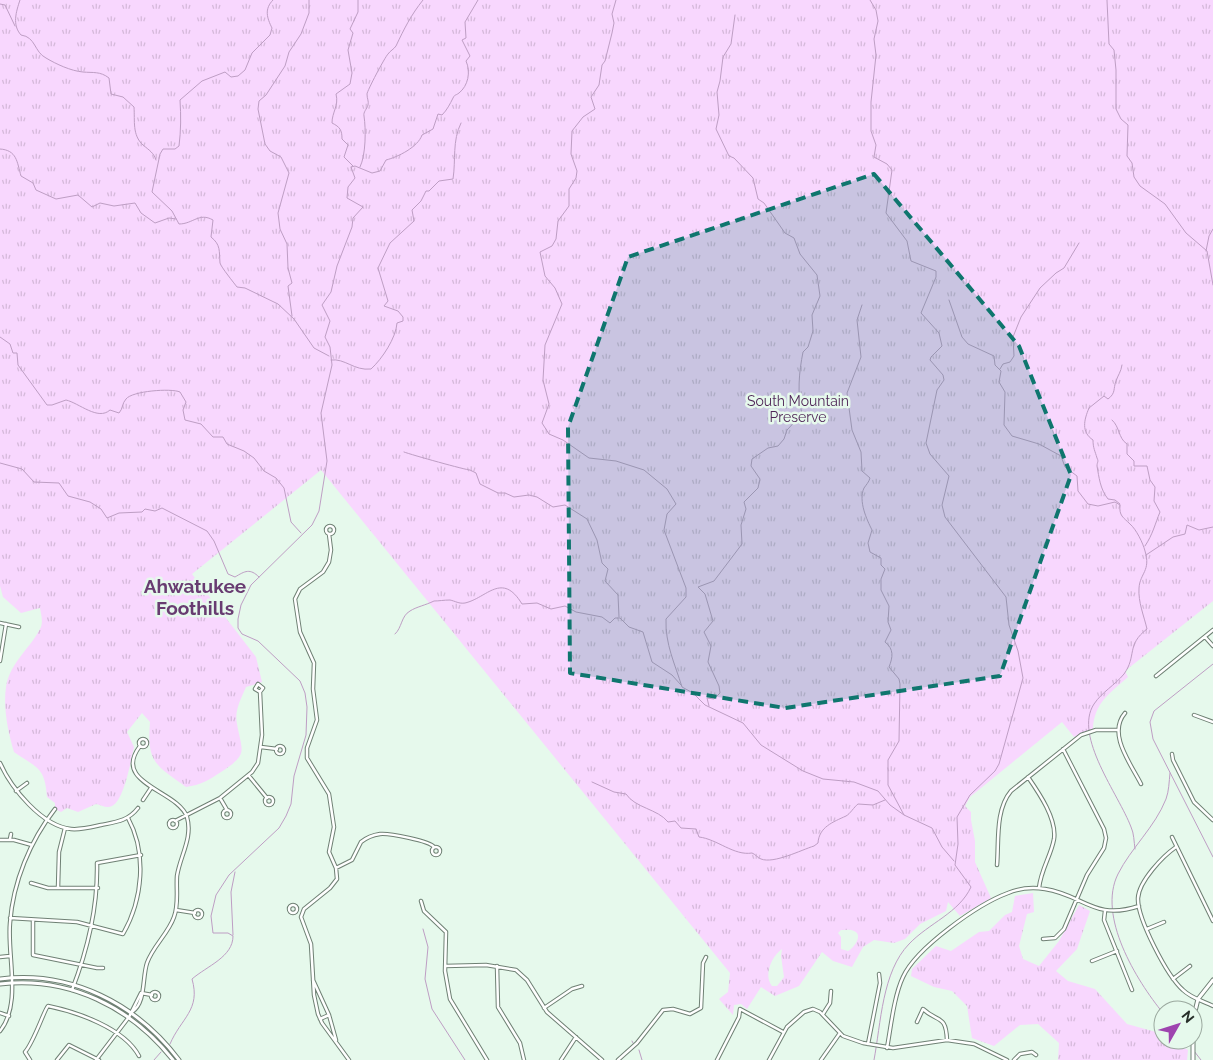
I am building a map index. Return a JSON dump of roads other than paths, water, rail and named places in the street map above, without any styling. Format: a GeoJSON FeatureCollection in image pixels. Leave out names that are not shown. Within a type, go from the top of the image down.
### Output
{"type":"FeatureCollection","features":[{"type":"Feature","properties":{"kind":"main road"},"geometry":{"type":"LineString","coordinates":[[0,979],[45,979],[74,985],[114,1002],[166,1044],[179,1060]]}},
{"type":"Feature","properties":{"kind":"main road"},"geometry":{"type":"LineString","coordinates":[[1198,999],[1213,980]]}},
{"type":"Feature","properties":{"kind":"main road"},"geometry":{"type":"LineString","coordinates":[[0,984],[43,984],[72,990],[104,1002],[130,1014],[163,1047],[173,1060]]}},
{"type":"Feature","properties":{"kind":"street"},"geometry":{"type":"LineString","coordinates":[[302,912],[335,883],[336,868],[329,852],[334,827],[329,794],[310,767],[307,758],[316,720],[313,688],[314,663],[300,632],[295,598],[300,589],[323,572],[329,562],[332,550],[329,534]]}},
{"type":"Feature","properties":{"kind":"street"},"geometry":{"type":"LineString","coordinates":[[0,623],[18,627]]}},
{"type":"Feature","properties":{"kind":"street"},"geometry":{"type":"LineString","coordinates":[[0,661],[6,624]]}},
{"type":"Feature","properties":{"kind":"street"},"geometry":{"type":"LineString","coordinates":[[1156,676],[1213,630]]}},
{"type":"Feature","properties":{"kind":"street"},"geometry":{"type":"LineString","coordinates":[[1205,637],[1213,646]]}},
{"type":"Feature","properties":{"kind":"street"},"geometry":{"type":"LineString","coordinates":[[176,821],[220,798],[248,776],[258,763],[263,721],[260,692]]}},
{"type":"Feature","properties":{"kind":"street"},"geometry":{"type":"LineString","coordinates":[[1125,713],[1117,730],[1120,741],[1141,784]]}},
{"type":"Feature","properties":{"kind":"street"},"geometry":{"type":"LineString","coordinates":[[1194,715],[1213,722]]}},
{"type":"Feature","properties":{"kind":"street"},"geometry":{"type":"LineString","coordinates":[[997,866],[1001,812],[1004,801],[1011,791],[1086,733],[1117,730]]}},
{"type":"Feature","properties":{"kind":"street"},"geometry":{"type":"LineString","coordinates":[[57,1060],[69,1045],[98,1060],[142,993],[148,962],[170,926],[176,910],[178,870],[188,835],[186,816],[176,801],[151,788],[140,779],[134,768],[135,753],[140,746]]}},
{"type":"Feature","properties":{"kind":"street"},"geometry":{"type":"LineString","coordinates":[[261,747],[277,749]]}},
{"type":"Feature","properties":{"kind":"street"},"geometry":{"type":"LineString","coordinates":[[1043,939],[1055,938],[1061,934],[1078,900],[1087,875],[1104,848],[1106,838],[1104,829],[1063,749]]}},
{"type":"Feature","properties":{"kind":"street"},"geometry":{"type":"LineString","coordinates":[[1172,754],[1173,760],[1194,802],[1213,820]]}},
{"type":"Feature","properties":{"kind":"street"},"geometry":{"type":"LineString","coordinates":[[0,763],[16,791],[48,819],[66,828],[81,829],[128,818],[138,808]]}},
{"type":"Feature","properties":{"kind":"street"},"geometry":{"type":"LineString","coordinates":[[248,776],[268,798]]}},
{"type":"Feature","properties":{"kind":"street"},"geometry":{"type":"LineString","coordinates":[[1028,778],[1038,793],[1054,828],[1054,840],[1041,870],[1039,888]]}},
{"type":"Feature","properties":{"kind":"street"},"geometry":{"type":"LineString","coordinates":[[16,791],[27,783]]}},
{"type":"Feature","properties":{"kind":"street"},"geometry":{"type":"LineString","coordinates":[[143,800],[151,788]]}},
{"type":"Feature","properties":{"kind":"street"},"geometry":{"type":"LineString","coordinates":[[220,798],[227,810]]}},
{"type":"Feature","properties":{"kind":"street"},"geometry":{"type":"LineString","coordinates":[[0,1031],[12,1007],[10,918],[17,884],[32,845],[55,809]]}},
{"type":"Feature","properties":{"kind":"street"},"geometry":{"type":"LineString","coordinates":[[10,918],[33,921],[77,922],[122,934],[135,900],[141,869],[141,855],[136,834],[128,818]]}},
{"type":"Feature","properties":{"kind":"street"},"geometry":{"type":"LineString","coordinates":[[58,888],[59,852],[66,828]]}},
{"type":"Feature","properties":{"kind":"street"},"geometry":{"type":"LineString","coordinates":[[10,839],[11,834]]}},
{"type":"Feature","properties":{"kind":"street"},"geometry":{"type":"LineString","coordinates":[[336,868],[352,860],[361,842],[380,834],[423,840],[431,843],[434,847]]}},
{"type":"Feature","properties":{"kind":"street"},"geometry":{"type":"LineString","coordinates":[[1172,837],[1213,921]]}},
{"type":"Feature","properties":{"kind":"street"},"geometry":{"type":"LineString","coordinates":[[0,840],[10,839],[32,845]]}},
{"type":"Feature","properties":{"kind":"street"},"geometry":{"type":"LineString","coordinates":[[1176,847],[1163,857],[1142,886],[1139,893],[1139,906],[1161,962],[1173,979],[1182,989],[1213,1006]]}},
{"type":"Feature","properties":{"kind":"street"},"geometry":{"type":"LineString","coordinates":[[72,990],[92,926],[98,888],[97,864],[141,855]]}},
{"type":"Feature","properties":{"kind":"street"},"geometry":{"type":"LineString","coordinates":[[30,883],[58,888],[98,888]]}},
{"type":"Feature","properties":{"kind":"street"},"geometry":{"type":"LineString","coordinates":[[887,1048],[902,978],[915,958],[973,911],[1008,893],[1039,888],[1054,890],[1107,912],[1117,912],[1139,906]]}},
{"type":"Feature","properties":{"kind":"street"},"geometry":{"type":"LineString","coordinates":[[421,901],[424,911],[446,932],[445,966],[450,999],[487,1060]]}},
{"type":"Feature","properties":{"kind":"street"},"geometry":{"type":"LineString","coordinates":[[176,910],[195,913]]}},
{"type":"Feature","properties":{"kind":"street"},"geometry":{"type":"LineString","coordinates":[[297,910],[302,912]]}},
{"type":"Feature","properties":{"kind":"street"},"geometry":{"type":"LineString","coordinates":[[302,912],[311,944],[314,996],[320,1019],[349,1060]]}},
{"type":"Feature","properties":{"kind":"street"},"geometry":{"type":"LineString","coordinates":[[1107,912],[1104,920],[1132,990]]}},
{"type":"Feature","properties":{"kind":"street"},"geometry":{"type":"LineString","coordinates":[[33,921],[33,955],[103,968]]}},
{"type":"Feature","properties":{"kind":"street"},"geometry":{"type":"LineString","coordinates":[[1147,928],[1164,922]]}},
{"type":"Feature","properties":{"kind":"street"},"geometry":{"type":"LineString","coordinates":[[1092,961],[1117,951]]}},
{"type":"Feature","properties":{"kind":"street"},"geometry":{"type":"LineString","coordinates":[[0,957],[10,956]]}},
{"type":"Feature","properties":{"kind":"street"},"geometry":{"type":"LineString","coordinates":[[618,1060],[637,1044],[664,1010],[673,1008],[690,1014],[701,1008],[703,963],[706,957]]}},
{"type":"Feature","properties":{"kind":"street"},"geometry":{"type":"LineString","coordinates":[[445,966],[497,966],[516,970],[524,976],[544,1008],[602,1060]]}},
{"type":"Feature","properties":{"kind":"street"},"geometry":{"type":"LineString","coordinates":[[497,966],[498,1007],[520,1043],[524,1060]]}},
{"type":"Feature","properties":{"kind":"street"},"geometry":{"type":"LineString","coordinates":[[1173,979],[1190,966]]}},
{"type":"Feature","properties":{"kind":"street"},"geometry":{"type":"LineString","coordinates":[[868,1044],[880,983],[879,974]]}},
{"type":"Feature","properties":{"kind":"street"},"geometry":{"type":"LineString","coordinates":[[312,978],[329,1015],[338,1044]]}},
{"type":"Feature","properties":{"kind":"street"},"geometry":{"type":"LineString","coordinates":[[544,1008],[572,989],[582,986]]}},
{"type":"Feature","properties":{"kind":"street"},"geometry":{"type":"LineString","coordinates":[[823,1014],[830,1003],[831,991]]}},
{"type":"Feature","properties":{"kind":"street"},"geometry":{"type":"LineString","coordinates":[[142,993],[152,996]]}},
{"type":"Feature","properties":{"kind":"street"},"geometry":{"type":"LineString","coordinates":[[30,1060],[25,1052],[36,1037],[45,1006],[77,1013],[116,1034],[133,1048],[139,1056]]}},
{"type":"Feature","properties":{"kind":"street"},"geometry":{"type":"LineString","coordinates":[[717,1060],[739,1017],[740,1009],[783,1032]]}},
{"type":"Feature","properties":{"kind":"street"},"geometry":{"type":"LineString","coordinates":[[769,1060],[783,1032],[804,1012],[813,1009],[823,1014],[840,1033],[853,1041],[887,1048],[948,1040],[974,1044],[1007,1060]]}},
{"type":"Feature","properties":{"kind":"street"},"geometry":{"type":"LineString","coordinates":[[917,1022],[923,1009],[937,1016],[947,1028],[948,1040]]}},
{"type":"Feature","properties":{"kind":"street"},"geometry":{"type":"LineString","coordinates":[[0,1013],[9,1016]]}},
{"type":"Feature","properties":{"kind":"street"},"geometry":{"type":"LineString","coordinates":[[320,1019],[329,1015]]}},
{"type":"Feature","properties":{"kind":"street"},"geometry":{"type":"LineString","coordinates":[[821,1060],[840,1033]]}},
{"type":"Feature","properties":{"kind":"street"},"geometry":{"type":"LineString","coordinates":[[561,1060],[576,1037]]}},
{"type":"Feature","properties":{"kind":"street"},"geometry":{"type":"LineString","coordinates":[[1014,1060],[1024,1052],[1036,1054]]}},
{"type":"Feature","properties":{"kind":"waterway"},"geometry":{"type":"LineString","coordinates":[[20,0],[16,14],[16,27],[21,35],[30,39],[39,52],[54,63],[74,70],[99,73],[109,78],[111,94],[123,97],[134,107],[137,137],[153,153],[156,160]]}},
{"type":"Feature","properties":{"kind":"waterway"},"geometry":{"type":"LineString","coordinates":[[273,0],[267,10],[272,28],[270,35],[252,53],[245,70],[238,76],[231,77],[225,72],[202,81],[180,100],[179,146],[175,149],[163,149],[160,154],[152,192],[172,211],[179,224],[204,217],[213,220],[211,237],[218,246],[220,263],[237,287],[245,288],[278,304],[294,319],[314,348],[329,356]]}},
{"type":"Feature","properties":{"kind":"waterway"},"geometry":{"type":"LineString","coordinates":[[292,316],[288,286],[292,283],[288,268],[287,244],[280,229],[278,213],[289,173],[281,157],[270,151],[265,144],[258,109],[259,101],[266,95],[285,66],[289,52],[301,34],[309,13],[309,0]]}},
{"type":"Feature","properties":{"kind":"waterway"},"geometry":{"type":"LineString","coordinates":[[353,166],[344,157],[348,145],[342,139],[340,129],[332,123],[337,102],[336,94],[350,84],[352,73],[348,50],[353,33],[350,29],[358,12],[358,0]]}},
{"type":"Feature","properties":{"kind":"waterway"},"geometry":{"type":"LineString","coordinates":[[360,167],[364,149],[364,115],[368,106],[367,94],[386,56],[396,46],[408,22],[423,0]]}},
{"type":"Feature","properties":{"kind":"waterway"},"geometry":{"type":"LineString","coordinates":[[170,1044],[192,1006],[194,999],[192,979],[224,955],[232,943],[233,936],[228,933],[213,933],[211,916],[216,895],[229,875],[279,828],[286,816],[291,804],[294,776],[306,735],[307,707],[305,693],[300,681],[258,641],[242,634],[238,628],[238,619],[241,605],[251,585],[312,525],[319,511],[327,461],[321,413],[332,365],[330,347],[325,337],[330,321],[322,305],[331,292],[337,266],[352,227],[353,218],[363,207],[347,198],[348,187],[355,178],[351,167],[355,166],[372,173],[380,171],[386,160],[407,151],[416,144],[422,135],[433,129],[438,114],[442,115],[444,113],[454,96],[462,90],[466,83],[468,74],[466,61],[470,56],[462,40],[466,38],[465,22],[478,0]]}},
{"type":"Feature","properties":{"kind":"waterway"},"geometry":{"type":"LineString","coordinates":[[616,0],[612,14],[614,23],[605,61],[602,65],[599,85],[591,97],[595,109],[583,117],[572,131],[571,154],[577,171],[576,178],[569,189],[569,206],[558,221],[556,239],[552,246],[540,252],[545,276],[555,288],[562,304],[545,345],[543,380],[549,404],[542,423],[549,434],[563,440],[589,458],[616,461],[644,470],[667,489],[676,504],[667,514],[664,530],[686,588],[686,597],[666,619],[666,628],[671,654],[682,687],[693,693],[705,705],[743,723],[761,745],[803,771],[823,779],[854,782],[878,791],[890,805],[904,815]]}},
{"type":"Feature","properties":{"kind":"waterway"},"geometry":{"type":"LineString","coordinates":[[870,0],[876,10],[878,21],[874,39],[876,55],[871,102],[871,131],[876,145],[874,157],[887,164],[892,170],[886,213],[907,241],[911,261],[936,271],[936,277],[921,313],[939,333],[942,346],[930,360],[943,375],[944,380],[937,390],[926,443],[930,454],[949,476],[942,505],[945,517],[1006,597],[1009,625],[1018,651],[1023,678],[999,764],[995,771],[970,795],[957,817],[958,844],[955,865],[971,887],[959,904],[909,944],[900,956],[888,983],[874,1060]]}},
{"type":"Feature","properties":{"kind":"waterway"},"geometry":{"type":"LineString","coordinates":[[1107,0],[1109,44],[1114,50],[1116,70],[1116,109],[1121,119],[1128,125],[1127,156],[1132,163],[1134,177],[1140,186],[1165,204],[1186,233],[1207,251],[1213,285]]}},
{"type":"Feature","properties":{"kind":"waterway"},"geometry":{"type":"LineString","coordinates":[[0,4],[5,5],[15,26]]}},
{"type":"Feature","properties":{"kind":"waterway"},"geometry":{"type":"LineString","coordinates":[[709,706],[707,698],[714,699],[720,693],[719,686],[708,662],[711,646],[704,632],[713,621],[705,594],[698,587],[714,581],[742,544],[741,525],[746,509],[744,502],[758,488],[760,479],[751,466],[752,459],[768,448],[778,446],[784,439],[787,430],[802,414],[799,391],[803,352],[808,347],[813,331],[812,315],[820,296],[817,275],[800,254],[794,238],[785,233],[764,203],[758,199],[753,178],[734,158],[729,156],[716,129],[719,115],[717,92],[723,57],[731,44],[735,15]]}},
{"type":"Feature","properties":{"kind":"waterway"},"geometry":{"type":"LineString","coordinates":[[331,360],[371,369],[388,348],[397,323],[403,321],[403,317],[398,311],[384,306],[388,301],[378,268],[390,243],[414,221],[412,210],[421,201],[426,191],[429,191],[439,181],[453,179],[455,144],[461,123]]}},
{"type":"Feature","properties":{"kind":"waterway"},"geometry":{"type":"LineString","coordinates":[[0,149],[13,154],[21,176],[33,183],[36,190],[56,199],[78,195],[92,207],[100,203],[114,206],[135,203],[141,213],[155,223],[169,218],[176,219]]}},
{"type":"Feature","properties":{"kind":"waterway"},"geometry":{"type":"LineString","coordinates":[[1206,251],[1209,236],[1213,229]]}},
{"type":"Feature","properties":{"kind":"waterway"},"geometry":{"type":"LineString","coordinates":[[1000,369],[1003,364],[1010,362],[1014,356],[1013,337],[1021,317],[1040,288],[1064,268],[1079,243]]}},
{"type":"Feature","properties":{"kind":"waterway"},"geometry":{"type":"LineString","coordinates":[[949,300],[962,337],[968,344],[994,356],[995,365],[1001,371],[999,382],[1005,392],[1004,425],[1012,436],[1039,444],[1061,456],[1065,467],[1077,476],[1078,491],[1088,504],[1098,506],[1115,502],[1120,505],[1122,516],[1135,529],[1144,548],[1147,563],[1140,583],[1139,593],[1147,629],[1136,640],[1128,668],[1117,682],[1097,700],[1089,717],[1089,732],[1093,749],[1132,829],[1135,849]]}},
{"type":"Feature","properties":{"kind":"waterway"},"geometry":{"type":"LineString","coordinates":[[862,305],[857,320],[861,357],[847,393],[852,430],[861,452],[862,471],[870,478],[862,493],[864,510],[872,530],[868,543],[870,552],[881,558],[881,565],[885,569],[881,579],[881,590],[889,606],[888,622],[891,630],[885,642],[890,647],[892,653],[889,667],[899,679],[900,684],[899,741],[888,760],[888,785],[904,815],[932,828],[942,847],[954,861]]}},
{"type":"Feature","properties":{"kind":"waterway"},"geometry":{"type":"LineString","coordinates":[[0,337],[10,344],[13,353],[17,353],[18,365],[47,405],[66,400],[100,414],[110,410],[119,413],[124,402],[130,396],[161,390],[180,392],[186,402],[183,410],[185,420],[201,424],[213,437],[223,437],[227,444],[244,451],[254,458],[264,471],[276,478],[284,488],[291,522],[301,533]]}},
{"type":"Feature","properties":{"kind":"waterway"},"geometry":{"type":"LineString","coordinates":[[1120,504],[1115,500],[1108,499],[1103,491],[1099,479],[1098,460],[1093,440],[1089,437],[1085,426],[1089,408],[1104,396],[1108,399],[1112,395],[1122,365]]}},
{"type":"Feature","properties":{"kind":"waterway"},"geometry":{"type":"LineString","coordinates":[[1112,420],[1122,439],[1127,444],[1127,454],[1134,461],[1134,466],[1147,466],[1150,480],[1155,487],[1154,501],[1160,512],[1145,546]]}},
{"type":"Feature","properties":{"kind":"waterway"},"geometry":{"type":"LineString","coordinates":[[404,452],[470,470],[476,473],[480,484],[498,493],[505,493],[514,497],[529,495],[537,497],[553,507],[565,505],[587,519],[597,540],[602,563],[608,569],[605,581],[618,595],[619,617]]}},
{"type":"Feature","properties":{"kind":"waterway"},"geometry":{"type":"LineString","coordinates":[[0,463],[22,469],[34,482],[59,483],[68,496],[90,502],[101,509],[107,518],[119,513],[142,512],[145,509],[155,511],[162,508],[207,531],[214,541],[228,574],[235,577],[250,571],[259,577]]}},
{"type":"Feature","properties":{"kind":"waterway"},"geometry":{"type":"LineString","coordinates":[[1146,555],[1173,537],[1185,534],[1187,525],[1199,530],[1213,527]]}},
{"type":"Feature","properties":{"kind":"waterway"},"geometry":{"type":"LineString","coordinates":[[395,634],[407,613],[415,608],[434,601],[450,600],[465,603],[494,589],[508,589],[515,594],[522,604],[537,603],[551,609],[565,606],[576,612],[602,617],[610,623],[615,618],[620,618],[629,627],[643,632],[652,662],[672,675],[681,685]]}},
{"type":"Feature","properties":{"kind":"waterway"},"geometry":{"type":"LineString","coordinates":[[1213,664],[1154,711],[1150,722],[1153,739],[1213,857]]}},
{"type":"Feature","properties":{"kind":"waterway"},"geometry":{"type":"LineString","coordinates":[[1153,1000],[1131,966],[1122,947],[1112,909],[1113,891],[1123,864],[1156,819],[1166,799],[1170,773]]}},
{"type":"Feature","properties":{"kind":"waterway"},"geometry":{"type":"LineString","coordinates":[[592,782],[614,792],[626,794],[630,799],[658,814],[668,822],[675,821],[681,828],[696,829],[699,837],[706,838],[732,850],[752,853],[766,860],[788,856],[814,846],[818,843],[824,829],[848,815],[858,804],[873,805],[885,800]]}},
{"type":"Feature","properties":{"kind":"waterway"},"geometry":{"type":"LineString","coordinates":[[233,935],[231,892],[235,872]]}},
{"type":"Feature","properties":{"kind":"waterway"},"geometry":{"type":"LineString","coordinates":[[423,929],[428,947],[425,979],[432,1009],[465,1060]]}},
{"type":"Feature","properties":{"kind":"waterway"},"geometry":{"type":"LineString","coordinates":[[639,1050],[642,1060]]}},
{"type":"Feature","properties":{"kind":"waterway"},"geometry":{"type":"LineString","coordinates":[[1194,1051],[1201,1060]]}},
{"type":"Feature","properties":{"kind":"waterway"},"geometry":{"type":"LineString","coordinates":[[154,1060],[161,1052]]}},
{"type":"Feature","properties":{"kind":"district","name":"Ahwatukee Foothills"},"geometry":{"type":"Point","coordinates":[195,597]}},
{"type":"Feature","properties":{"kind":"park label","name":"South Mountain Preserve"},"geometry":{"type":"Point","coordinates":[798,410]}}]}
